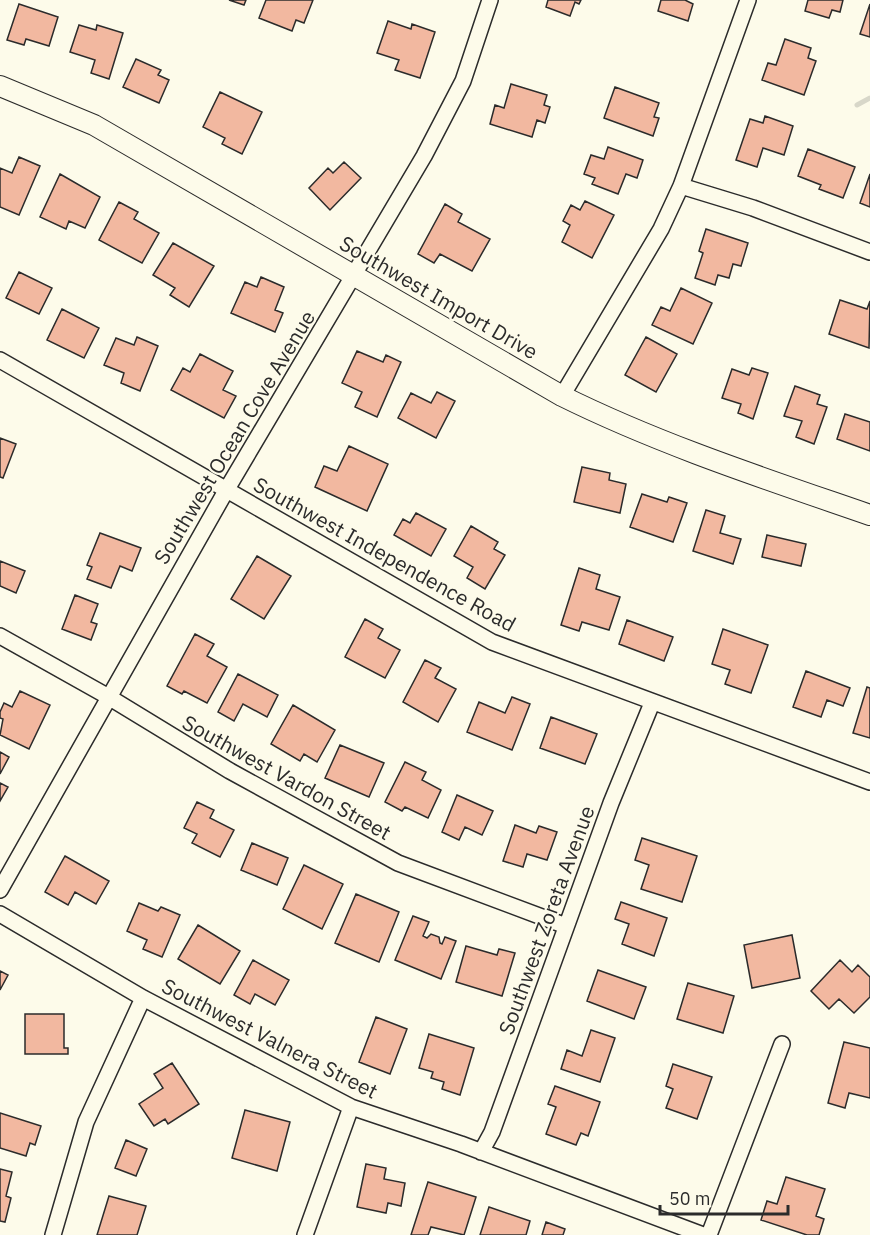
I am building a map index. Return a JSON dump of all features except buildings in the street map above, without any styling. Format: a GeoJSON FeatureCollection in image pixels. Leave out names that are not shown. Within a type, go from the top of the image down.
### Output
{"type":"FeatureCollection","features":[{"type":"Feature","properties":{"kind":"street","name":"Southwest Ocean Cove Avenue"},"geometry":{"type":"LineString","coordinates":[[0,890],[107,696],[424,156],[462,81],[489,0]]}},
{"type":"Feature","properties":{"kind":"street"},"geometry":{"type":"LineString","coordinates":[[562,396],[660,229],[681,186],[747,0]]}},
{"type":"Feature","properties":{"kind":"street","name":"Southwest Import Drive"},"geometry":{"type":"LineString","coordinates":[[0,86],[94,125],[562,396],[620,425],[738,470],[870,515]]}},
{"type":"Feature","properties":{"kind":"street"},"geometry":{"type":"LineString","coordinates":[[681,186],[753,208],[870,252]]}},
{"type":"Feature","properties":{"kind":"street","name":"Southwest Independence Road"},"geometry":{"type":"LineString","coordinates":[[0,360],[492,642],[870,782]]}},
{"type":"Feature","properties":{"kind":"street","name":"Southwest Vardon Street"},"geometry":{"type":"LineString","coordinates":[[0,636],[107,696],[230,771],[398,863],[566,926]]}},
{"type":"Feature","properties":{"kind":"street","name":"Southwest Zoreta Avenue"},"geometry":{"type":"LineString","coordinates":[[481,1152],[492,1132],[611,803],[652,703]]}},
{"type":"Feature","properties":{"kind":"street","name":"Southwest Valnera Street"},"geometry":{"type":"LineString","coordinates":[[0,914],[143,998],[351,1107],[481,1152],[703,1235]]}},
{"type":"Feature","properties":{"kind":"street"},"geometry":{"type":"LineString","coordinates":[[53,1235],[86,1122],[143,998]]}},
{"type":"Feature","properties":{"kind":"street"},"geometry":{"type":"LineString","coordinates":[[709,1235],[782,1044]]}},
{"type":"Feature","properties":{"kind":"street"},"geometry":{"type":"LineString","coordinates":[[305,1235],[351,1107]]}},
{"type":"Feature","properties":{"kind":"waterway"},"geometry":{"type":"LineString","coordinates":[[857,105],[870,98]]}}]}
